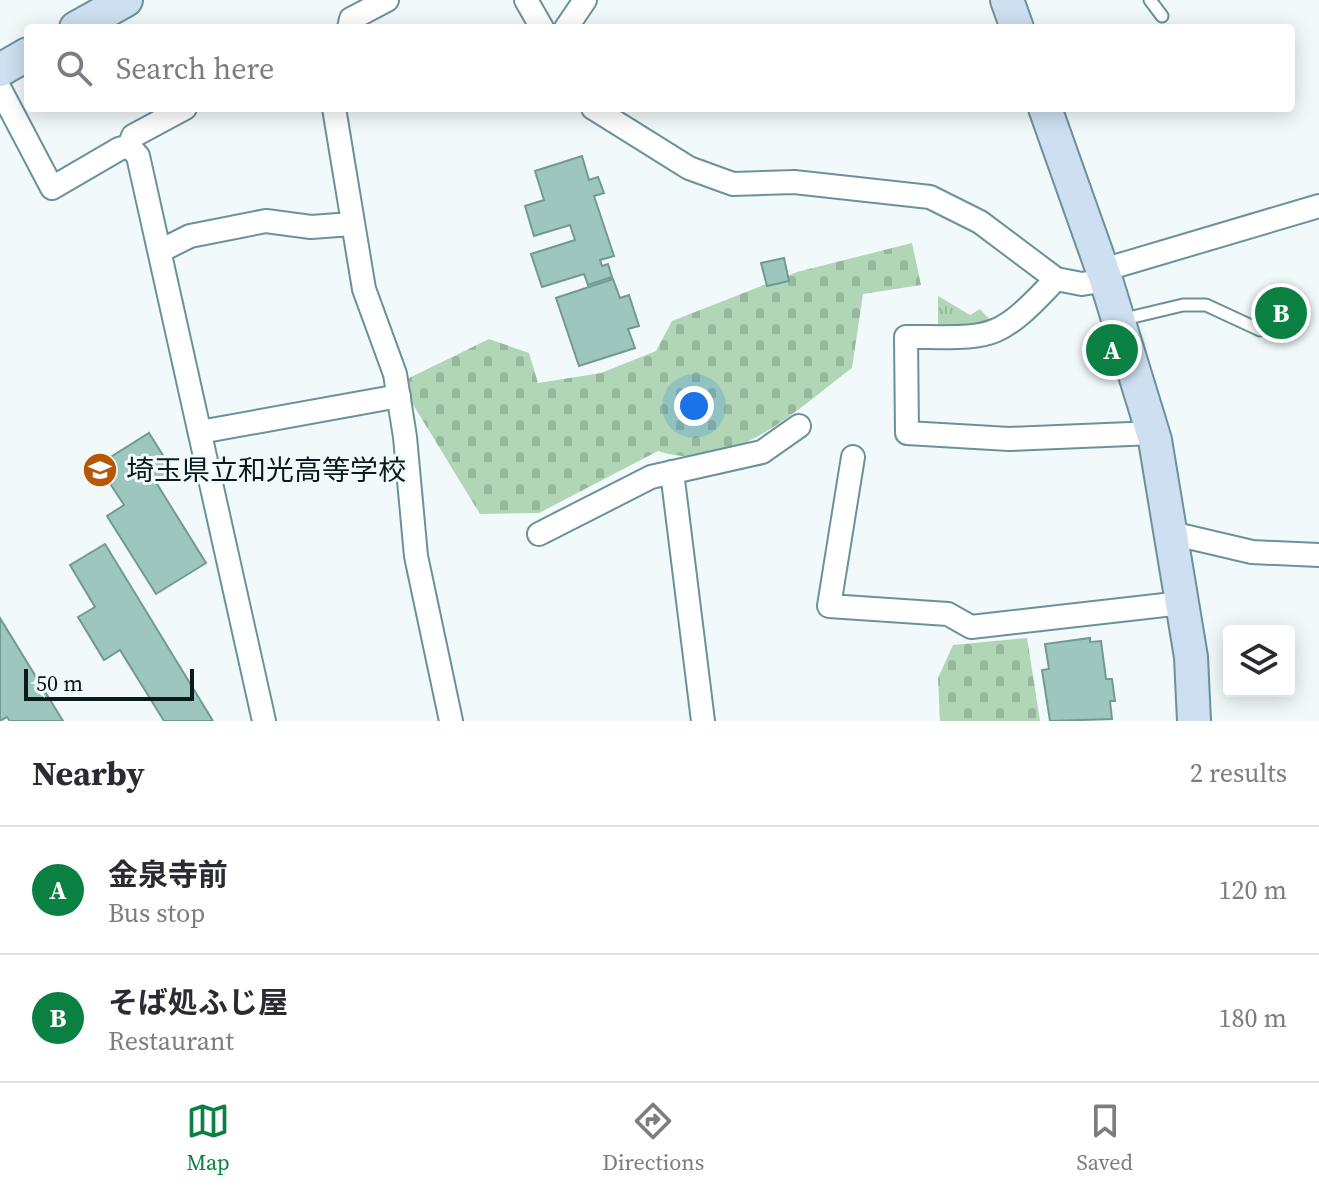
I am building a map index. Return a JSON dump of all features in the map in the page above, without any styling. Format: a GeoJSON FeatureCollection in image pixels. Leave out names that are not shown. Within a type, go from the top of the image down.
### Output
{"type":"FeatureCollection","features":[{"type":"Feature","properties":{"kind":"street"},"geometry":{"type":"LineString","coordinates":[[83,24],[126,0]]}},
{"type":"Feature","properties":{"kind":"street"},"geometry":{"type":"LineString","coordinates":[[350,24],[387,0]]}},
{"type":"Feature","properties":{"kind":"street"},"geometry":{"type":"LineString","coordinates":[[526,0],[540,24]]}},
{"type":"Feature","properties":{"kind":"street"},"geometry":{"type":"LineString","coordinates":[[569,24],[585,0]]}},
{"type":"Feature","properties":{"kind":"street"},"geometry":{"type":"LineString","coordinates":[[1007,0],[1016,24]]}},
{"type":"Feature","properties":{"kind":"street"},"geometry":{"type":"LineString","coordinates":[[0,70],[24,56]]}},
{"type":"Feature","properties":{"kind":"street"},"geometry":{"type":"LineString","coordinates":[[0,89],[52,188],[129,146],[133,136],[178,112]]}},
{"type":"Feature","properties":{"kind":"street"},"geometry":{"type":"LineString","coordinates":[[335,112],[364,289],[395,374],[416,556],[451,721]]}},
{"type":"Feature","properties":{"kind":"street"},"geometry":{"type":"LineString","coordinates":[[599,112],[689,168],[733,184],[794,182],[930,197],[980,222],[1056,279],[1082,284],[1319,206]]}},
{"type":"Feature","properties":{"kind":"street"},"geometry":{"type":"LineString","coordinates":[[1046,112],[1104,275],[1154,433],[1191,657],[1194,721]]}},
{"type":"Feature","properties":{"kind":"street"},"geometry":{"type":"LineString","coordinates":[[129,146],[138,156],[264,721]]}},
{"type":"Feature","properties":{"kind":"street"},"geometry":{"type":"LineString","coordinates":[[160,251],[190,236],[266,221],[311,227],[352,224]]}},
{"type":"Feature","properties":{"kind":"street"},"geometry":{"type":"LineString","coordinates":[[1056,279],[1024,313],[1000,331],[984,337],[906,337],[907,433],[1009,439],[1154,433]]}},
{"type":"Feature","properties":{"kind":"street"},"geometry":{"type":"LineString","coordinates":[[200,432],[399,396]]}},
{"type":"Feature","properties":{"kind":"street"},"geometry":{"type":"LineString","coordinates":[[539,534],[651,477],[762,452],[799,426]]}},
{"type":"Feature","properties":{"kind":"street"},"geometry":{"type":"LineString","coordinates":[[853,457],[829,606],[948,614],[971,627],[1182,603]]}},
{"type":"Feature","properties":{"kind":"street"},"geometry":{"type":"LineString","coordinates":[[672,472],[703,721]]}},
{"type":"Feature","properties":{"kind":"street"},"geometry":{"type":"LineString","coordinates":[[1171,533],[1252,552],[1319,555]]}},
{"type":"Feature","properties":{"kind":"lane"},"geometry":{"type":"LineString","coordinates":[[1150,0],[1162,16]]}},
{"type":"Feature","properties":{"kind":"lane"},"geometry":{"type":"LineString","coordinates":[[1119,321],[1183,305],[1206,305],[1260,330]]}},
{"type":"Feature","properties":{"kind":"green space"},"geometry":{"type":"Polygon","coordinates":[[[912,243],[921,285],[863,294],[852,368],[786,418],[762,434],[712,454],[685,456],[658,451],[539,513],[480,514],[409,398],[405,380],[489,339],[529,353],[538,383],[601,373],[656,351],[672,321],[797,272],[912,243]]]}},
{"type":"Feature","properties":{"kind":"green space"},"geometry":{"type":"Polygon","coordinates":[[[938,296],[970,315],[980,309],[994,324],[938,328],[938,296]]]}},
{"type":"Feature","properties":{"kind":"green space"},"geometry":{"type":"Polygon","coordinates":[[[1027,638],[1040,721],[940,721],[938,678],[953,645],[1027,638]]]}},
{"type":"Feature","properties":{"kind":"building"},"geometry":{"type":"Polygon","coordinates":[[[582,156],[589,180],[598,177],[604,193],[594,196],[614,256],[600,260],[602,266],[608,264],[612,277],[588,285],[584,274],[542,287],[531,254],[575,240],[570,225],[534,236],[525,206],[544,200],[535,171],[582,156]]]}},
{"type":"Feature","properties":{"kind":"building"},"geometry":{"type":"Polygon","coordinates":[[[784,258],[789,281],[767,286],[761,263],[784,258]]]}},
{"type":"Feature","properties":{"kind":"building"},"geometry":{"type":"Polygon","coordinates":[[[613,279],[620,298],[629,295],[639,326],[628,329],[635,348],[579,366],[556,298],[613,279]]]}},
{"type":"Feature","properties":{"kind":"building"},"geometry":{"type":"Polygon","coordinates":[[[149,433],[174,473],[157,484],[206,563],[156,594],[107,516],[124,505],[98,465],[149,433]]]}},
{"type":"Feature","properties":{"kind":"building"},"geometry":{"type":"Polygon","coordinates":[[[105,544],[213,721],[164,721],[120,650],[104,660],[78,617],[95,607],[70,565],[105,544]]]}},
{"type":"Feature","properties":{"kind":"building"},"geometry":{"type":"Polygon","coordinates":[[[0,618],[63,721],[10,721],[7,717],[0,721],[0,618]]]}},
{"type":"Feature","properties":{"kind":"building"},"geometry":{"type":"Polygon","coordinates":[[[1090,638],[1090,642],[1101,641],[1106,679],[1112,679],[1115,701],[1110,701],[1112,719],[1050,721],[1042,670],[1049,669],[1045,644],[1090,638]]]}},
{"type":"Feature","properties":{"kind":"place","name":"そば処ふじ屋"},"geometry":{"type":"Point","coordinates":[1281,313]}},
{"type":"Feature","properties":{"kind":"place","name":"金泉寺前"},"geometry":{"type":"Point","coordinates":[1112,350]}},
{"type":"Feature","properties":{"kind":"place","name":"埼玉県立和光高等学校"},"geometry":{"type":"Point","coordinates":[100,470]}}]}
